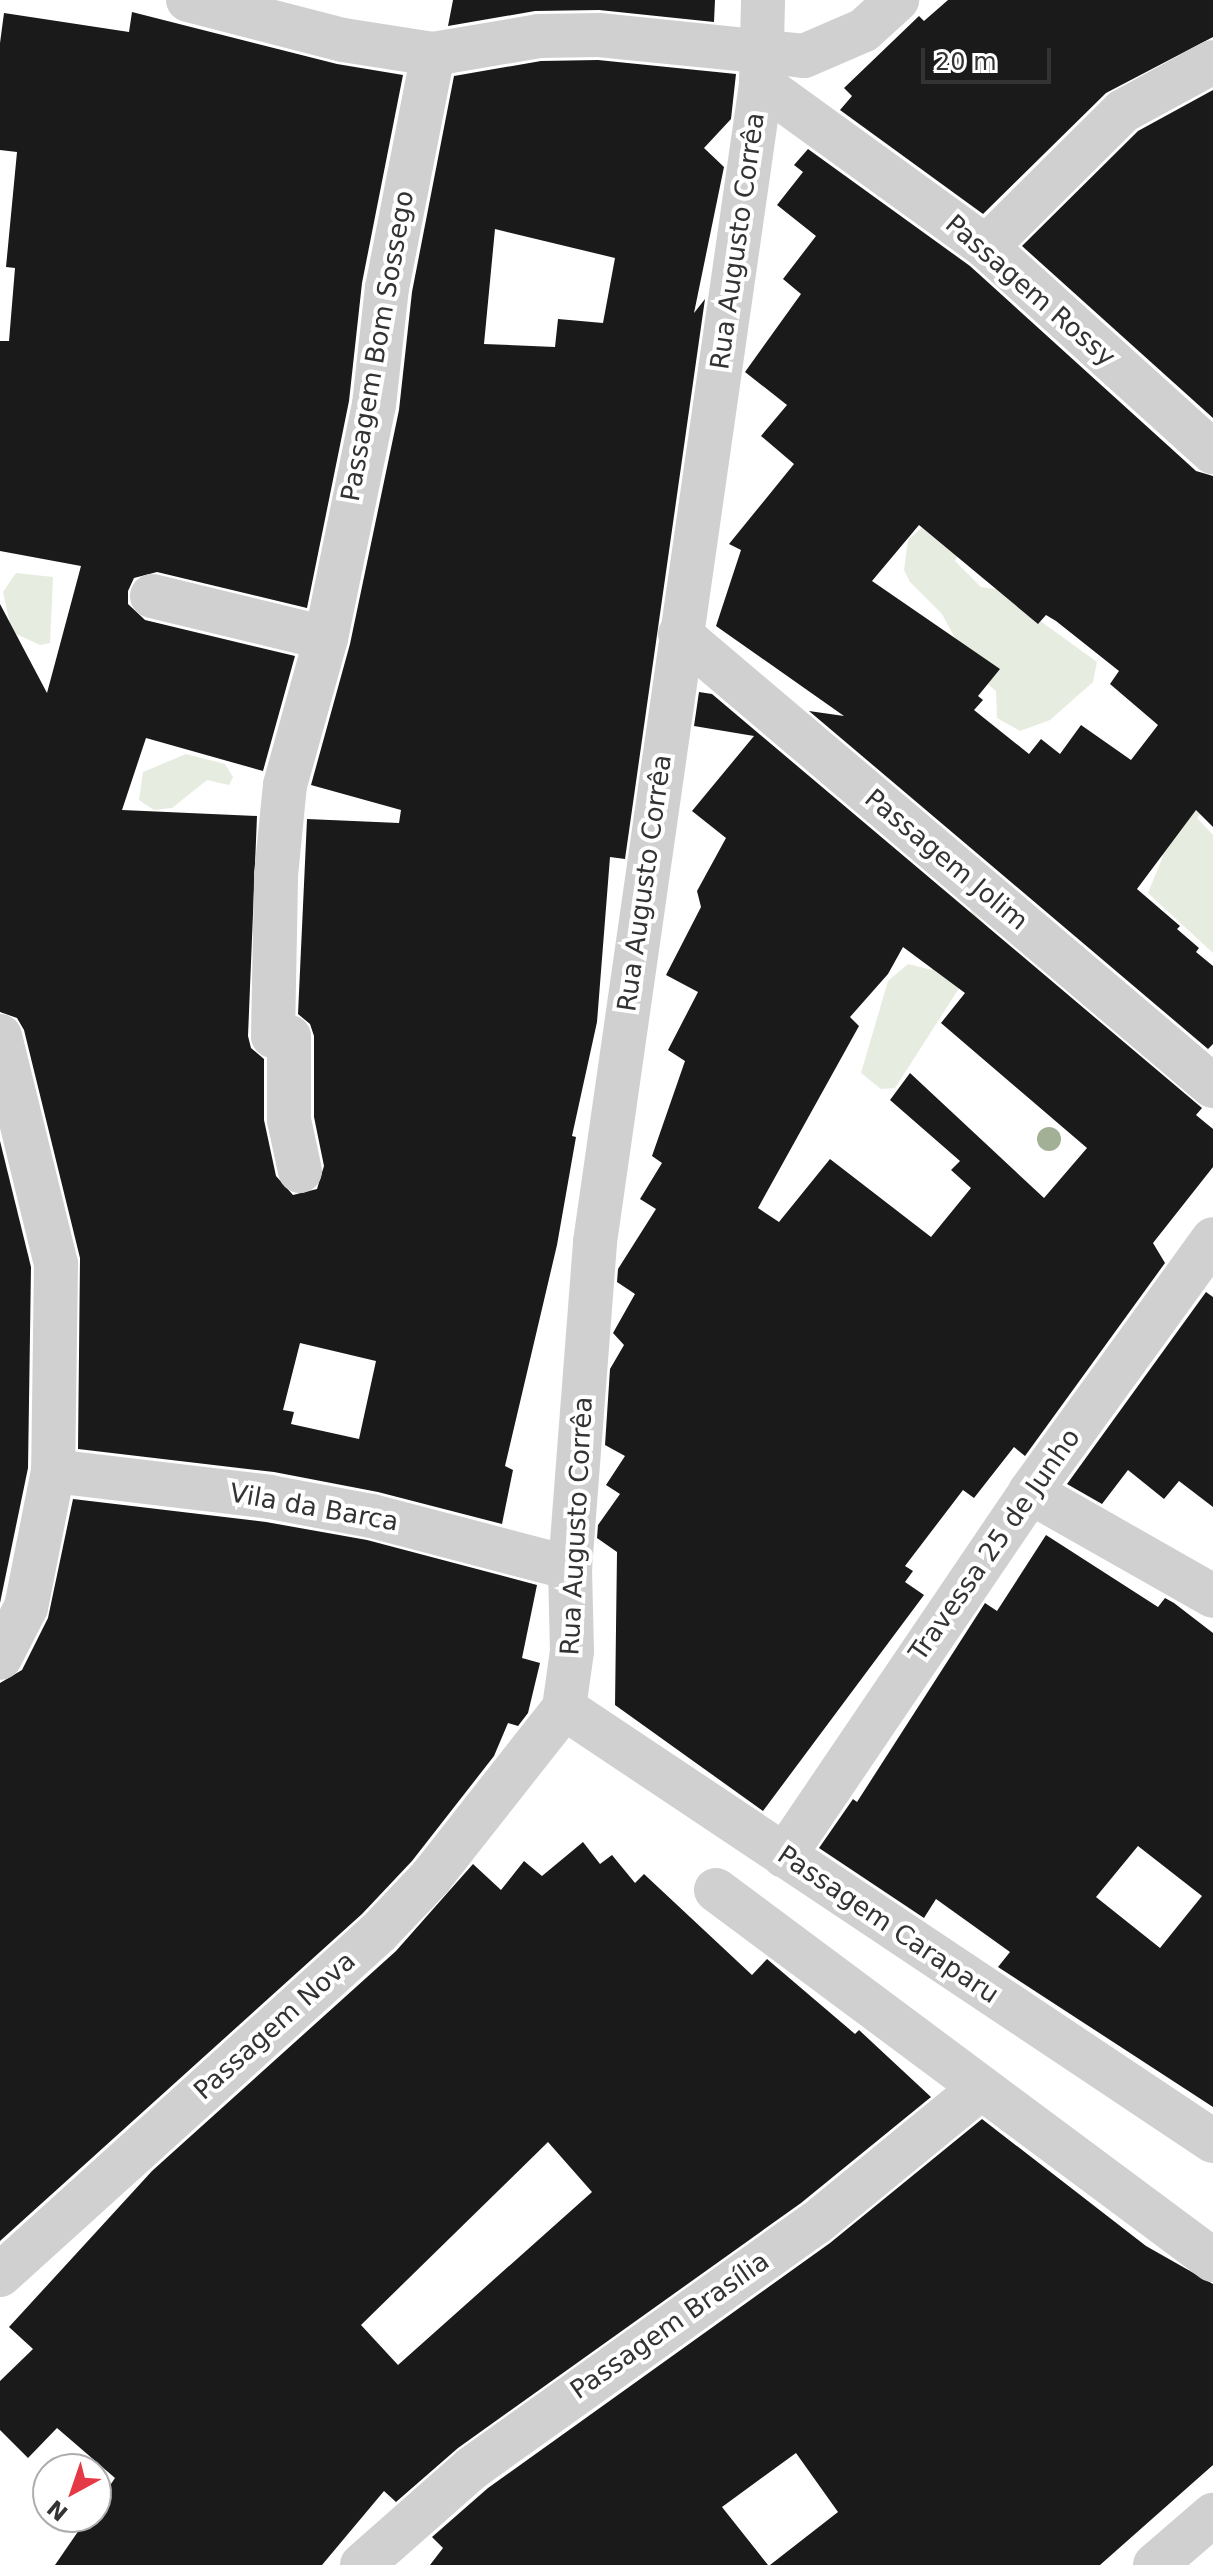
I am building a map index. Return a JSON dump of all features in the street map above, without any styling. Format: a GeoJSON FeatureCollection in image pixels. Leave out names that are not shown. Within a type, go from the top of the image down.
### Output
{"type":"FeatureCollection","features":[{"type":"Feature","properties":{"kind":"street","name":"Rua Augusto Corrêa"},"geometry":{"type":"LineString","coordinates":[[564,1708],[572,1651],[570,1568],[595,1242],[760,70],[763,0]]}},
{"type":"Feature","properties":{"kind":"street"},"geometry":{"type":"LineString","coordinates":[[760,70],[842,42],[897,0]]}},
{"type":"Feature","properties":{"kind":"street","name":"Passagem Rossy"},"geometry":{"type":"LineString","coordinates":[[201,1],[343,40],[433,54],[525,37],[599,35],[760,70],[986,247],[1213,452]]}},
{"type":"Feature","properties":{"kind":"street","name":"Passagem Bom Sossego"},"geometry":{"type":"LineString","coordinates":[[300,1171],[289,1120],[289,1037],[273,1036],[276,875],[285,785],[326,638],[374,405],[387,288],[433,54]]}},
{"type":"Feature","properties":{"kind":"street"},"geometry":{"type":"LineString","coordinates":[[986,247],[1123,111],[1213,62]]}},
{"type":"Feature","properties":{"kind":"street"},"geometry":{"type":"LineString","coordinates":[[152,596],[326,638]]}},
{"type":"Feature","properties":{"kind":"street","name":"Passagem Jolim"},"geometry":{"type":"LineString","coordinates":[[680,634],[1213,1086]]}},
{"type":"Feature","properties":{"kind":"street"},"geometry":{"type":"LineString","coordinates":[[0,1036],[56,1264],[53,1471],[26,1607],[0,1658]]}},
{"type":"Feature","properties":{"kind":"street","name":"Travessa 25 de Junho"},"geometry":{"type":"LineString","coordinates":[[784,1856],[1030,1492],[1213,1239]]}},
{"type":"Feature","properties":{"kind":"street","name":"Vila da Barca"},"geometry":{"type":"LineString","coordinates":[[53,1471],[270,1497],[372,1516],[570,1568]]}},
{"type":"Feature","properties":{"kind":"street"},"geometry":{"type":"LineString","coordinates":[[1030,1492],[1213,1596]]}},
{"type":"Feature","properties":{"kind":"street","name":"Passagem Caraparu"},"geometry":{"type":"LineString","coordinates":[[564,1708],[1213,2141]]}},
{"type":"Feature","properties":{"kind":"street","name":"Passagem Nova"},"geometry":{"type":"LineString","coordinates":[[0,2275],[379,1932],[431,1877],[469,1822],[564,1708]]}},
{"type":"Feature","properties":{"kind":"street"},"geometry":{"type":"LineString","coordinates":[[716,1890],[1213,2260]]}},
{"type":"Feature","properties":{"kind":"street","name":"Passagem Brasília"},"geometry":{"type":"LineString","coordinates":[[362,2565],[472,2468],[851,2197],[980,2089]]}},
{"type":"Feature","properties":{"kind":"street"},"geometry":{"type":"LineString","coordinates":[[1155,2565],[1213,2515]]}},
{"type":"Feature","properties":{"kind":"shaded area"},"geometry":{"type":"Polygon","coordinates":[[[942,510],[970,531],[955,561],[981,587],[1011,591],[1025,610],[1097,662],[1093,682],[1050,720],[1020,731],[997,718],[996,691],[974,673],[942,614],[910,582],[904,570],[908,540],[942,510]]]}},
{"type":"Feature","properties":{"kind":"shaded area"},"geometry":{"type":"Polygon","coordinates":[[[16,573],[53,577],[50,643],[40,645],[12,632],[3,592],[16,573]]]}},
{"type":"Feature","properties":{"kind":"shaded area"},"geometry":{"type":"Polygon","coordinates":[[[186,754],[225,764],[233,777],[229,785],[207,780],[172,808],[154,810],[139,800],[143,772],[186,754]]]}},
{"type":"Feature","properties":{"kind":"shaded area"},"geometry":{"type":"Polygon","coordinates":[[[1213,797],[1197,818],[1213,835],[1213,953],[1148,893],[1163,856],[1145,830],[1213,797]]]}},
{"type":"Feature","properties":{"kind":"shaded area"},"geometry":{"type":"Polygon","coordinates":[[[972,910],[1000,941],[974,965],[895,1088],[881,1089],[861,1073],[888,981],[908,964],[932,970],[972,910]]]}},
{"type":"Feature","properties":{"kind":"building"},"geometry":{"type":"Polygon","coordinates":[[[453,0],[715,0],[714,22],[599,10],[535,11],[448,26],[453,0]]]}},
{"type":"Feature","properties":{"kind":"building"},"geometry":{"type":"Polygon","coordinates":[[[948,0],[1213,0],[1213,37],[1106,93],[983,214],[840,110],[852,96],[844,88],[919,16],[924,21],[948,0]]]}},
{"type":"Feature","properties":{"kind":"building"},"geometry":{"type":"Polygon","coordinates":[[[132,12],[337,64],[403,75],[362,283],[349,401],[307,608],[157,572],[134,578],[128,591],[128,604],[145,620],[295,656],[263,771],[146,738],[122,810],[257,816],[248,1036],[251,1048],[264,1059],[264,1120],[276,1176],[293,1195],[317,1189],[324,1166],[314,1117],[314,1036],[310,1024],[298,1014],[307,819],[399,823],[401,810],[311,785],[350,644],[399,410],[412,292],[454,76],[541,61],[598,60],[736,74],[731,119],[704,148],[724,167],[694,313],[705,299],[625,859],[610,857],[597,1022],[572,1136],[576,1137],[557,1245],[505,1466],[513,1470],[502,1524],[378,1492],[274,1472],[78,1449],[80,1258],[24,1030],[17,1018],[0,1012],[0,604],[47,693],[81,566],[0,551],[0,341],[9,341],[15,268],[6,267],[17,152],[0,150],[0,43],[4,13],[129,32],[132,12]],[[495,229],[484,344],[555,347],[558,319],[603,323],[615,258],[495,229]],[[300,1343],[283,1410],[294,1412],[291,1424],[359,1439],[376,1361],[300,1343]]]}},
{"type":"Feature","properties":{"kind":"building"},"geometry":{"type":"Polygon","coordinates":[[[1213,90],[1213,418],[1022,246],[1138,131],[1213,90]]]}},
{"type":"Feature","properties":{"kind":"building"},"geometry":{"type":"Polygon","coordinates":[[[808,149],[970,266],[1196,471],[1213,476],[1213,827],[1196,810],[1137,889],[1180,926],[1177,929],[1199,948],[1196,952],[1213,966],[1213,1044],[1208,1049],[809,711],[844,716],[716,626],[741,550],[729,544],[794,464],[761,436],[787,405],[745,372],[801,294],[783,279],[816,236],[777,205],[803,172],[794,165],[808,149]],[[919,525],[872,581],[1000,669],[978,696],[983,700],[974,710],[1029,754],[1041,739],[1060,754],[1081,725],[1131,760],[1158,725],[1110,684],[1119,671],[1046,615],[1038,624],[919,525]]]}},
{"type":"Feature","properties":{"kind":"building"},"geometry":{"type":"Polygon","coordinates":[[[699,692],[712,694],[1202,1108],[1196,1115],[1213,1129],[1213,1167],[1153,1243],[1165,1263],[1025,1456],[1014,1447],[974,1498],[963,1490],[905,1566],[913,1571],[905,1582],[924,1595],[763,1811],[615,1705],[617,1552],[597,1538],[598,1525],[620,1494],[606,1485],[625,1456],[605,1445],[610,1369],[624,1345],[613,1333],[635,1294],[617,1282],[618,1269],[656,1209],[640,1199],[662,1163],[652,1156],[685,1061],[668,1050],[698,992],[666,975],[701,907],[697,891],[726,838],[692,811],[754,736],[694,726],[699,692]],[[903,947],[888,974],[850,1017],[859,1026],[758,1208],[779,1222],[830,1159],[931,1237],[971,1188],[951,1170],[960,1161],[890,1100],[910,1073],[1044,1198],[1087,1148],[941,1023],[965,993],[903,947]]]}},
{"type":"Feature","properties":{"kind":"building"},"geometry":{"type":"Polygon","coordinates":[[[0,1141],[31,1267],[28,1468],[0,1603],[0,1141]]]}},
{"type":"Feature","properties":{"kind":"building"},"geometry":{"type":"Polygon","coordinates":[[[1206,1292],[1213,1297],[1213,1507],[1179,1481],[1164,1499],[1128,1470],[1102,1504],[1067,1484],[1206,1292]]]}},
{"type":"Feature","properties":{"kind":"building"},"geometry":{"type":"Polygon","coordinates":[[[73,1499],[266,1522],[367,1540],[537,1585],[522,1658],[540,1663],[528,1713],[518,1726],[508,1723],[494,1756],[412,1861],[362,1914],[0,2241],[0,1683],[22,1670],[48,1618],[73,1499]]]}},
{"type":"Feature","properties":{"kind":"building"},"geometry":{"type":"Polygon","coordinates":[[[1046,1535],[1158,1607],[1165,1598],[1174,1603],[1213,1633],[1213,2107],[998,1967],[1010,1952],[936,1899],[924,1918],[819,1848],[853,1799],[857,1802],[985,1603],[997,1611],[1046,1535]],[[1138,1846],[1096,1897],[1160,1948],[1202,1896],[1138,1846]]]}},
{"type":"Feature","properties":{"kind":"building"},"geometry":{"type":"Polygon","coordinates":[[[583,1842],[600,1864],[612,1855],[635,1883],[644,1874],[752,1975],[767,1959],[855,2034],[859,2030],[931,2097],[801,2203],[458,2448],[396,2502],[384,2491],[322,2565],[55,2565],[77,2533],[112,2533],[112,2482],[115,2478],[112,2475],[112,2453],[86,2453],[57,2428],[28,2458],[0,2430],[0,2381],[33,2349],[9,2327],[152,2171],[396,1951],[473,1864],[501,1890],[524,1861],[542,1876],[583,1842]],[[548,2142],[361,2325],[398,2365],[592,2192],[548,2142]]]}},
{"type":"Feature","properties":{"kind":"building"},"geometry":{"type":"Polygon","coordinates":[[[982,2119],[1146,2246],[1213,2284],[1213,2465],[1100,2565],[770,2565],[838,2512],[796,2453],[722,2507],[768,2565],[430,2565],[443,2548],[432,2537],[488,2488],[830,2243],[982,2119]]]}}]}
